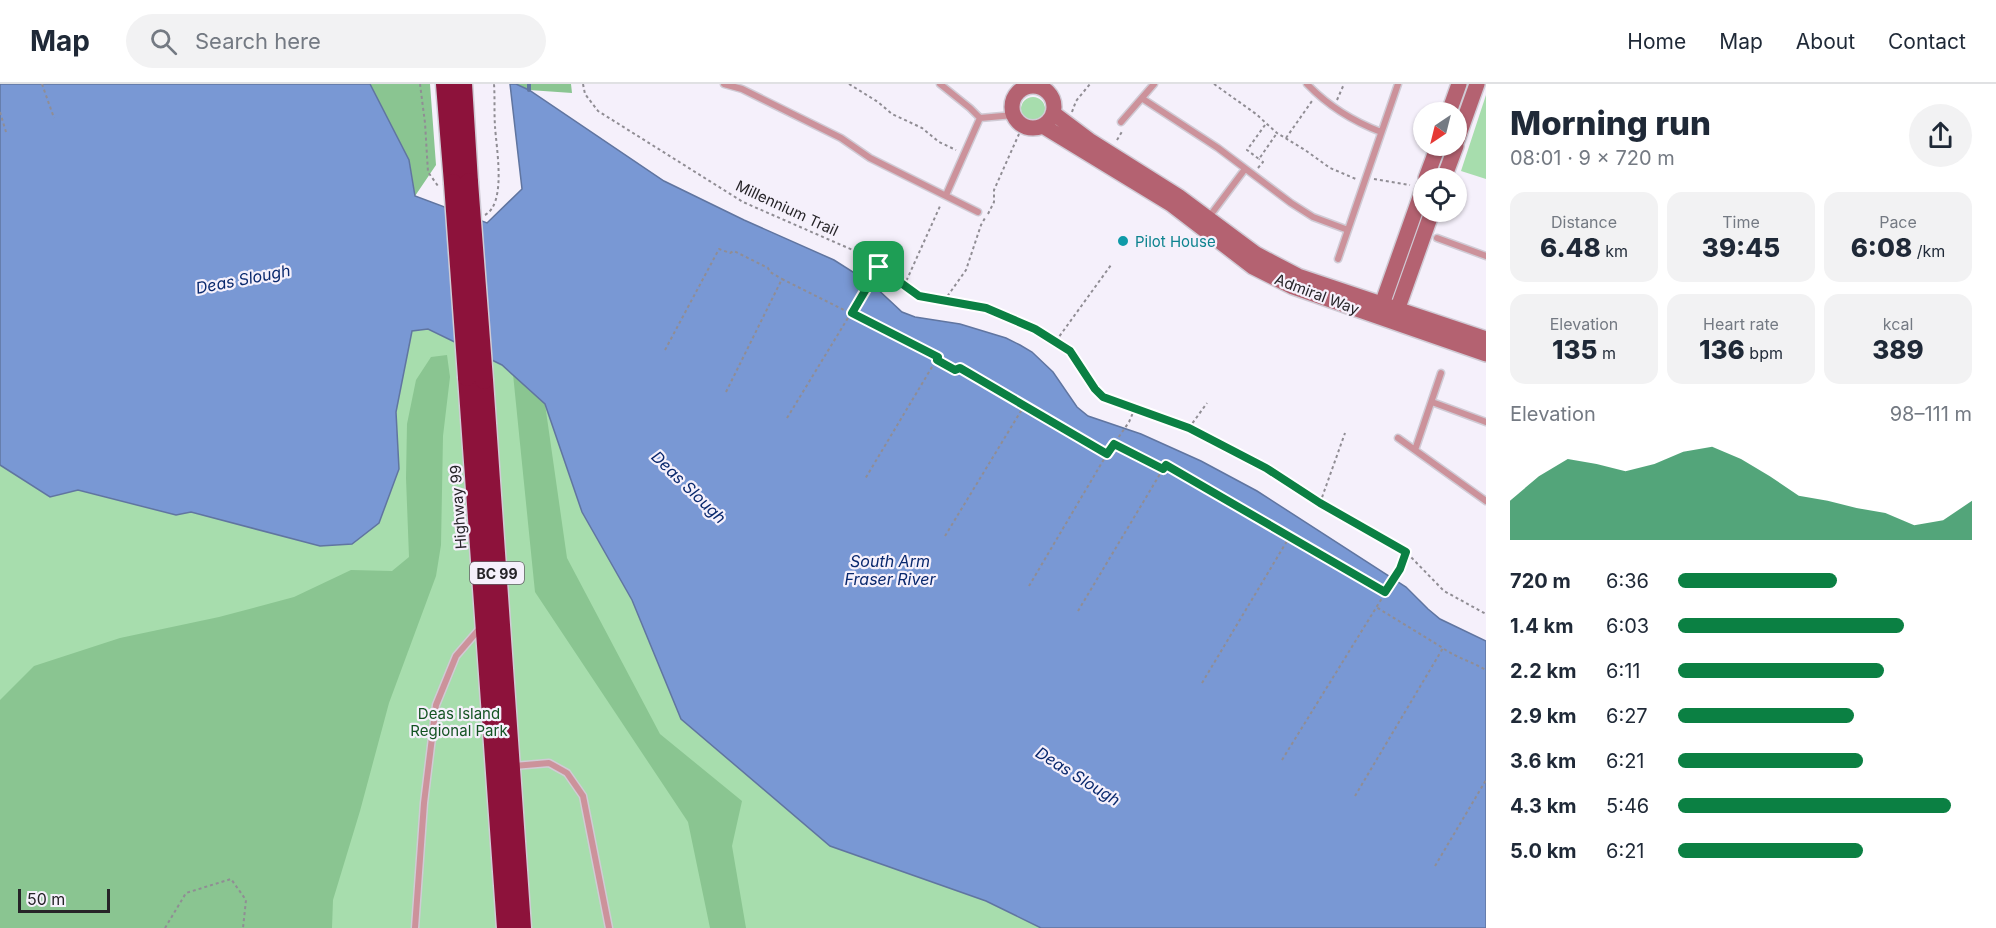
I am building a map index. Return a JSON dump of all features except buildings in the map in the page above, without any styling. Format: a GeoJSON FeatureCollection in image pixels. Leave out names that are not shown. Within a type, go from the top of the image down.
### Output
{"type":"FeatureCollection","features":[{"type":"Feature","properties":{"kind":"highway","name":"Highway 99"},"geometry":{"type":"LineString","coordinates":[[445,84],[461,183],[475,378],[522,928]]}},
{"type":"Feature","properties":{"kind":"highway","name":"Highway 99"},"geometry":{"type":"LineString","coordinates":[[461,183],[463,84]]}},
{"type":"Feature","properties":{"kind":"highway","name":"Highway 99"},"geometry":{"type":"LineString","coordinates":[[475,378],[485,622],[506,928]]}},
{"type":"Feature","properties":{"kind":"street"},"geometry":{"type":"LineString","coordinates":[[1453,102],[1460,84]]}},
{"type":"Feature","properties":{"kind":"street"},"geometry":{"type":"LineString","coordinates":[[1467,113],[1477,84]]}},
{"type":"Feature","properties":{"kind":"street"},"geometry":{"type":"LineString","coordinates":[[1034,85],[1050,95],[1054,107],[1053,113],[1043,126],[1029,128],[1023,126],[1014,115],[1012,108],[1016,95],[1034,85]]}},
{"type":"Feature","properties":{"kind":"street","name":"Admiral Way"},"geometry":{"type":"LineString","coordinates":[[1053,113],[1070,127],[1178,196],[1229,251],[1272,271],[1298,276],[1486,354]]}},
{"type":"Feature","properties":{"kind":"street","name":"Admiral Way"},"geometry":{"type":"LineString","coordinates":[[1043,126],[1205,223]]}},
{"type":"Feature","properties":{"kind":"street"},"geometry":{"type":"LineString","coordinates":[[1380,309],[1413,211]]}},
{"type":"Feature","properties":{"kind":"street"},"geometry":{"type":"LineString","coordinates":[[1395,315],[1428,222]]}},
{"type":"Feature","properties":{"kind":"street","name":"Admiral Way"},"geometry":{"type":"LineString","coordinates":[[1395,315],[1486,339]]}},
{"type":"Feature","properties":{"kind":"lane"},"geometry":{"type":"LineString","coordinates":[[723,84],[742,89],[841,138],[870,158],[978,212]]}},
{"type":"Feature","properties":{"kind":"lane"},"geometry":{"type":"LineString","coordinates":[[940,84],[980,118]]}},
{"type":"Feature","properties":{"kind":"lane"},"geometry":{"type":"LineString","coordinates":[[1121,122],[1154,84]]}},
{"type":"Feature","properties":{"kind":"lane"},"geometry":{"type":"LineString","coordinates":[[1307,84],[1332,108],[1352,120],[1381,132]]}},
{"type":"Feature","properties":{"kind":"lane"},"geometry":{"type":"LineString","coordinates":[[1338,259],[1398,84]]}},
{"type":"Feature","properties":{"kind":"lane"},"geometry":{"type":"LineString","coordinates":[[1143,99],[1218,148],[1313,217],[1348,230]]}},
{"type":"Feature","properties":{"kind":"lane"},"geometry":{"type":"LineString","coordinates":[[980,118],[1014,115]]}},
{"type":"Feature","properties":{"kind":"lane"},"geometry":{"type":"LineString","coordinates":[[946,195],[980,118]]}},
{"type":"Feature","properties":{"kind":"lane"},"geometry":{"type":"LineString","coordinates":[[1205,223],[1245,169]]}},
{"type":"Feature","properties":{"kind":"lane"},"geometry":{"type":"LineString","coordinates":[[1437,238],[1486,256]]}},
{"type":"Feature","properties":{"kind":"lane"},"geometry":{"type":"LineString","coordinates":[[1415,450],[1441,373]]}},
{"type":"Feature","properties":{"kind":"lane"},"geometry":{"type":"LineString","coordinates":[[1432,402],[1486,422]]}},
{"type":"Feature","properties":{"kind":"lane"},"geometry":{"type":"LineString","coordinates":[[1398,438],[1486,501]]}},
{"type":"Feature","properties":{"kind":"lane"},"geometry":{"type":"LineString","coordinates":[[415,928],[423,803],[436,705],[456,656],[485,622]]}},
{"type":"Feature","properties":{"kind":"lane"},"geometry":{"type":"LineString","coordinates":[[509,766],[549,763],[567,773],[583,796],[609,928]]}},
{"type":"Feature","properties":{"kind":"path"},"geometry":{"type":"LineString","coordinates":[[42,84],[54,118]]}},
{"type":"Feature","properties":{"kind":"path","name":"Millennium Trail"},"geometry":{"type":"LineString","coordinates":[[583,84],[585,94],[598,111],[649,144],[667,152],[743,202],[855,251],[919,296],[986,308],[1016,319],[1056,341],[1070,351],[1098,394],[1189,428],[1266,468],[1320,503],[1406,552],[1443,591],[1486,614]]}},
{"type":"Feature","properties":{"kind":"path"},"geometry":{"type":"LineString","coordinates":[[849,84],[878,102],[892,114],[922,128],[939,142],[964,153]]}},
{"type":"Feature","properties":{"kind":"path"},"geometry":{"type":"LineString","coordinates":[[1071,114],[1076,101],[1090,84]]}},
{"type":"Feature","properties":{"kind":"path"},"geometry":{"type":"LineString","coordinates":[[1214,84],[1256,114],[1276,133],[1330,168],[1365,180],[1413,183]]}},
{"type":"Feature","properties":{"kind":"path"},"geometry":{"type":"LineString","coordinates":[[1332,108],[1344,84]]}},
{"type":"Feature","properties":{"kind":"path"},"geometry":{"type":"LineString","coordinates":[[1287,138],[1316,94]]}},
{"type":"Feature","properties":{"kind":"path"},"geometry":{"type":"LineString","coordinates":[[0,112],[6,132]]}},
{"type":"Feature","properties":{"kind":"path"},"geometry":{"type":"LineString","coordinates":[[1116,143],[1124,129],[1121,122]]}},
{"type":"Feature","properties":{"kind":"path"},"geometry":{"type":"LineString","coordinates":[[1265,125],[1247,150],[1259,159],[1276,133]]}},
{"type":"Feature","properties":{"kind":"path"},"geometry":{"type":"LineString","coordinates":[[904,286],[946,195]]}},
{"type":"Feature","properties":{"kind":"path"},"geometry":{"type":"LineString","coordinates":[[665,350],[719,249],[730,253],[734,251],[768,267],[770,272],[782,279],[938,357],[937,360],[955,370],[960,368],[1107,454]]}},
{"type":"Feature","properties":{"kind":"path"},"geometry":{"type":"LineString","coordinates":[[1056,341],[1111,265]]}},
{"type":"Feature","properties":{"kind":"path"},"geometry":{"type":"LineString","coordinates":[[787,418],[879,267]]}},
{"type":"Feature","properties":{"kind":"path"},"geometry":{"type":"LineString","coordinates":[[726,392],[782,279]]}},
{"type":"Feature","properties":{"kind":"path"},"geometry":{"type":"LineString","coordinates":[[865,479],[937,360]]}},
{"type":"Feature","properties":{"kind":"path"},"geometry":{"type":"LineString","coordinates":[[1189,428],[1207,403]]}},
{"type":"Feature","properties":{"kind":"path"},"geometry":{"type":"LineString","coordinates":[[945,536],[1024,406]]}},
{"type":"Feature","properties":{"kind":"path"},"geometry":{"type":"LineString","coordinates":[[1029,586],[1107,454],[1129,422],[1135,408]]}},
{"type":"Feature","properties":{"kind":"path"},"geometry":{"type":"LineString","coordinates":[[1320,503],[1345,434]]}},
{"type":"Feature","properties":{"kind":"path"},"geometry":{"type":"LineString","coordinates":[[1114,444],[1163,469]]}},
{"type":"Feature","properties":{"kind":"path"},"geometry":{"type":"LineString","coordinates":[[1078,611],[1166,465],[1385,592]]}},
{"type":"Feature","properties":{"kind":"path"},"geometry":{"type":"LineString","coordinates":[[1202,683],[1290,536]]}},
{"type":"Feature","properties":{"kind":"path"},"geometry":{"type":"LineString","coordinates":[[1282,760],[1400,569],[1406,552]]}},
{"type":"Feature","properties":{"kind":"path"},"geometry":{"type":"LineString","coordinates":[[1376,607],[1463,660],[1469,660],[1486,670]]}},
{"type":"Feature","properties":{"kind":"path"},"geometry":{"type":"LineString","coordinates":[[1355,796],[1443,648]]}},
{"type":"Feature","properties":{"kind":"path"},"geometry":{"type":"LineString","coordinates":[[1435,866],[1486,780]]}},
{"type":"Feature","properties":{"kind":"path"},"geometry":{"type":"LineString","coordinates":[[165,928],[186,893],[231,879],[246,900],[243,928]]}},
{"type":"Feature","properties":{"kind":"green space"},"geometry":{"type":"Polygon","coordinates":[[[370,84],[430,84],[436,165],[415,196],[409,160],[370,84]]]}},
{"type":"Feature","properties":{"kind":"green space"},"geometry":{"type":"Polygon","coordinates":[[[516,84],[571,84],[572,93],[529,90],[516,84]]]}},
{"type":"Feature","properties":{"kind":"green space"},"geometry":{"type":"Polygon","coordinates":[[[1486,95],[1486,179],[1467,173],[1467,168],[1462,168],[1486,95]]]}},
{"type":"Feature","properties":{"kind":"green space"},"geometry":{"type":"Polygon","coordinates":[[[1033,97],[1038,98],[1044,104],[1044,114],[1038,120],[1033,121],[1028,120],[1022,114],[1021,109],[1022,104],[1028,98],[1033,97]]]}},
{"type":"Feature","properties":{"kind":"green space","name":"Deas Island Regional Park"},"geometry":{"type":"Polygon","coordinates":[[[428,329],[502,365],[545,404],[582,512],[632,600],[986,901],[1041,928],[0,928],[0,465],[50,497],[78,490],[176,515],[399,470],[396,412],[412,331],[428,329]]]}},
{"type":"Feature","properties":{"kind":"green space"},"geometry":{"type":"Polygon","coordinates":[[[447,355],[450,377],[443,436],[441,545],[436,576],[389,703],[333,900],[332,928],[0,928],[0,700],[34,666],[120,638],[219,617],[294,597],[351,570],[392,571],[409,557],[406,478],[407,424],[416,380],[431,357],[447,355]]]}},
{"type":"Feature","properties":{"kind":"green space"},"geometry":{"type":"Polygon","coordinates":[[[513,374],[545,404],[567,558],[660,734],[742,801],[732,846],[746,928],[710,928],[688,822],[535,592],[513,374]]]}},
{"type":"Feature","properties":{"kind":"water","name":"South Arm Fraser River"},"geometry":{"type":"Polygon","coordinates":[[[0,84],[370,84],[409,160],[415,196],[487,223],[522,189],[510,84],[516,84],[529,90],[664,181],[834,260],[872,284],[902,312],[915,317],[960,324],[1006,338],[1020,345],[1032,352],[1053,372],[1077,407],[1088,416],[1141,434],[1201,461],[1257,491],[1406,587],[1440,619],[1486,641],[1486,928],[1041,928],[986,901],[830,846],[681,719],[632,600],[582,512],[545,404],[502,365],[428,329],[412,331],[396,412],[399,469],[379,523],[352,544],[320,546],[191,512],[176,515],[78,490],[50,497],[0,465],[0,84]]]}},
{"type":"Feature","properties":{"kind":"waterway"},"geometry":{"type":"LineString","coordinates":[[529,84],[529,90]]}},
{"type":"Feature","properties":{"kind":"place","name":"Pilot House"},"geometry":{"type":"Point","coordinates":[1123,241]}},
{"type":"Feature","properties":{"kind":"route"},"geometry":{"type":"LineString","coordinates":[[879,267],[919,296],[986,308],[1016,319],[1056,341],[1070,351],[1098,394],[1189,428],[1266,468],[1320,503],[1406,552],[1400,569],[1385,592],[1166,465],[1163,469],[1114,444],[1107,454],[960,368],[955,370],[937,360],[938,357],[852,313],[879,267]]}},
{"type":"Feature","properties":{"kind":"water label","name":"Deas Slough"},"geometry":{"type":"Point","coordinates":[243,279]}},
{"type":"Feature","properties":{"kind":"water label","name":"Deas Slough"},"geometry":{"type":"Point","coordinates":[689,487]}},
{"type":"Feature","properties":{"kind":"water label","name":"Deas Slough"},"geometry":{"type":"Point","coordinates":[1078,776]}}]}
